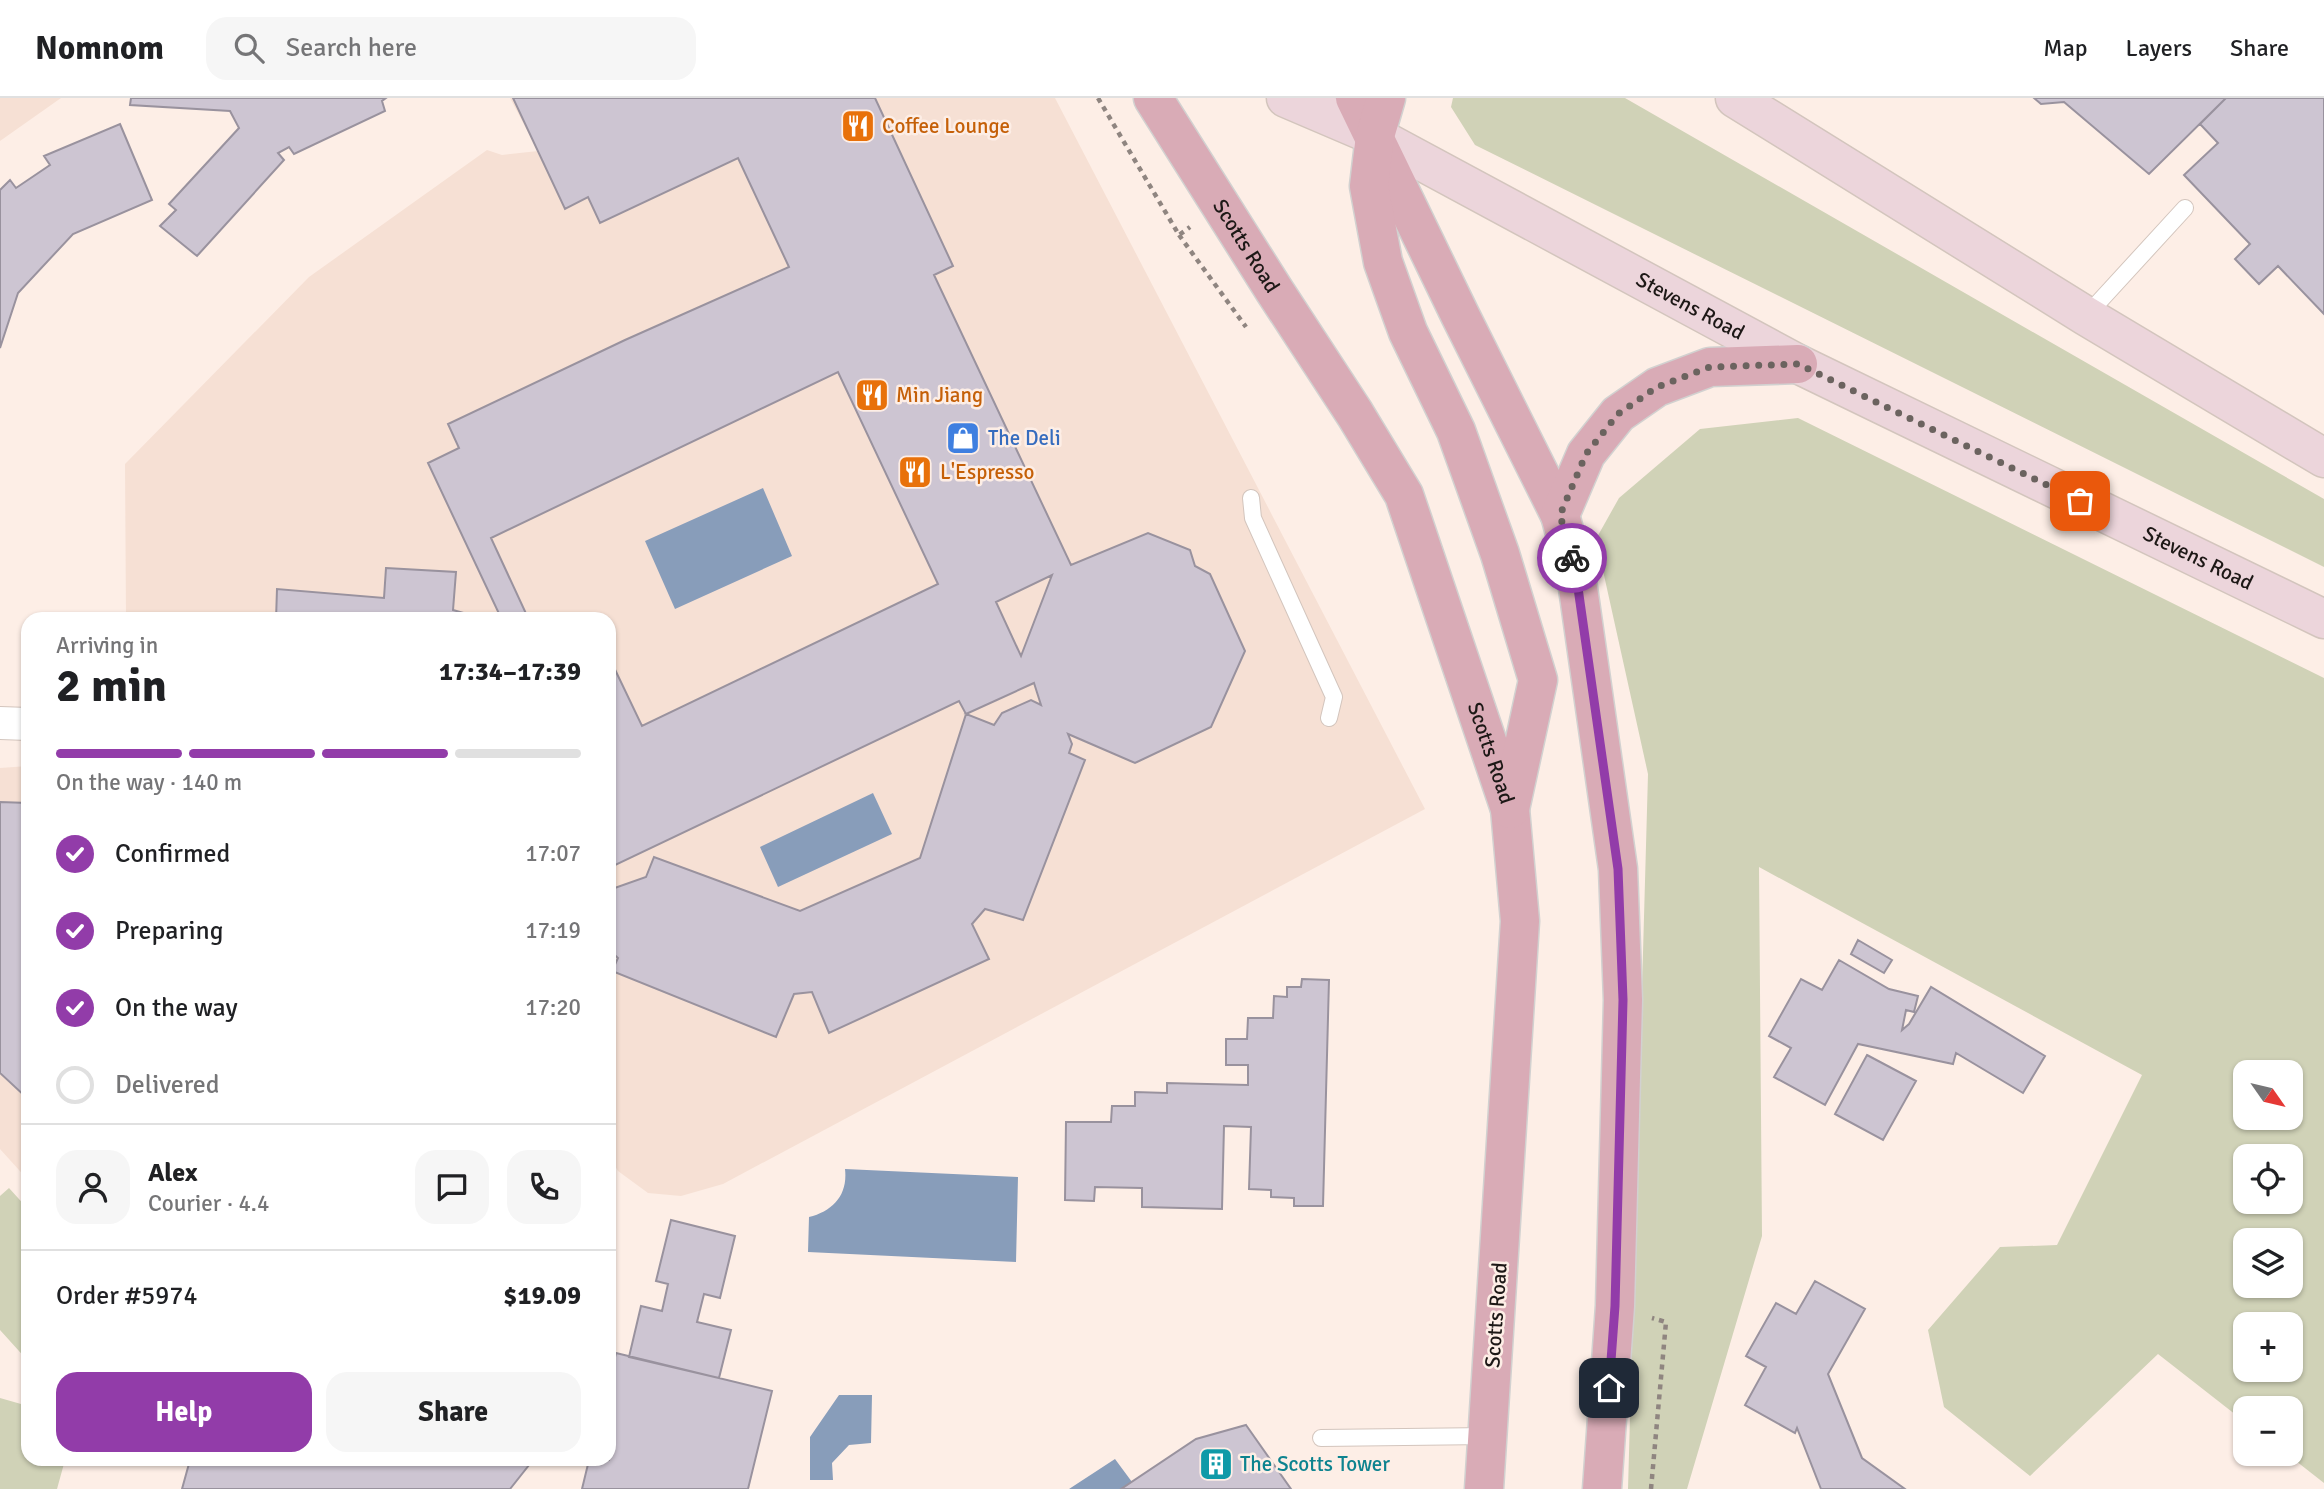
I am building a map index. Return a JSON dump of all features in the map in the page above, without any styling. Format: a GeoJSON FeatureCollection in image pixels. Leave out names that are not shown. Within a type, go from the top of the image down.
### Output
{"type":"FeatureCollection","features":[{"type":"Feature","properties":{"kind":"main road","name":"Scotts Road"},"geometry":{"type":"LineString","coordinates":[[1153,98],[1404,495],[1510,808],[1520,921],[1485,1489]]}},
{"type":"Feature","properties":{"kind":"main road","name":"Stevens Road"},"geometry":{"type":"LineString","coordinates":[[1286,98],[1375,136],[1798,364],[2324,619]]}},
{"type":"Feature","properties":{"kind":"main road"},"geometry":{"type":"LineString","coordinates":[[1355,98],[1560,515],[1576,574],[1618,869],[1623,1000],[1615,1306],[1602,1489]]}},
{"type":"Feature","properties":{"kind":"main road"},"geometry":{"type":"LineString","coordinates":[[1386,98],[1375,136],[1369,186],[1383,262],[1408,332],[1456,431],[1500,554],[1538,680],[1510,808]]}},
{"type":"Feature","properties":{"kind":"main road"},"geometry":{"type":"LineString","coordinates":[[1735,98],[2086,316],[2324,458]]}},
{"type":"Feature","properties":{"kind":"main road"},"geometry":{"type":"LineString","coordinates":[[1560,515],[1586,454],[1618,414],[1657,387],[1710,367],[1798,364]]}},
{"type":"Feature","properties":{"kind":"street"},"geometry":{"type":"LineString","coordinates":[[0,723],[21,724]]}},
{"type":"Feature","properties":{"kind":"lane"},"geometry":{"type":"LineString","coordinates":[[2086,316],[2185,208]]}},
{"type":"Feature","properties":{"kind":"lane"},"geometry":{"type":"LineString","coordinates":[[1251,498],[1253,518],[1334,697],[1329,718]]}},
{"type":"Feature","properties":{"kind":"lane"},"geometry":{"type":"LineString","coordinates":[[1321,1438],[1488,1436]]}},
{"type":"Feature","properties":{"kind":"path"},"geometry":{"type":"LineString","coordinates":[[1179,235],[1253,335]]}},
{"type":"Feature","properties":{"kind":"path"},"geometry":{"type":"LineString","coordinates":[[1615,1306],[1666,1322],[1651,1489]]}},
{"type":"Feature","properties":{"kind":"shaded area"},"geometry":{"type":"Polygon","coordinates":[[[0,98],[61,98],[0,141],[0,98]]]}},
{"type":"Feature","properties":{"kind":"shaded area"},"geometry":{"type":"Polygon","coordinates":[[[510,98],[1055,98],[1425,809],[723,1184],[681,1196],[648,1193],[618,1171],[616,612],[126,612],[125,464],[309,277],[487,150],[502,155],[538,151],[510,98]]]}},
{"type":"Feature","properties":{"kind":"shaded area"},"geometry":{"type":"Polygon","coordinates":[[[21,766],[21,1172],[0,1149],[0,768],[21,766]]]}},
{"type":"Feature","properties":{"kind":"green space"},"geometry":{"type":"Polygon","coordinates":[[[1453,98],[1625,98],[2324,499],[2324,567],[1475,145],[1451,107],[1453,98]]]}},
{"type":"Feature","properties":{"kind":"green space"},"geometry":{"type":"Polygon","coordinates":[[[1798,418],[2324,678],[2324,1483],[2302,1466],[2303,1396],[2233,1396],[2233,1413],[2158,1354],[2030,1476],[1944,1407],[1928,1330],[2000,1247],[2057,1245],[2142,1075],[1759,867],[1762,1236],[1687,1489],[1628,1489],[1648,774],[1596,539],[1619,498],[1700,429],[1798,418]]]}},
{"type":"Feature","properties":{"kind":"green space"},"geometry":{"type":"Polygon","coordinates":[[[9,1188],[21,1201],[21,1353],[0,1330],[0,1196],[9,1188]]]}},
{"type":"Feature","properties":{"kind":"green space"},"geometry":{"type":"Polygon","coordinates":[[[0,1398],[21,1404],[21,1466],[63,1466],[57,1489],[0,1489],[0,1398]]]}},
{"type":"Feature","properties":{"kind":"water"},"geometry":{"type":"Polygon","coordinates":[[[763,488],[792,556],[675,609],[645,541],[763,488]]]}},
{"type":"Feature","properties":{"kind":"water"},"geometry":{"type":"Polygon","coordinates":[[[873,793],[892,834],[778,887],[760,847],[873,793]]]}},
{"type":"Feature","properties":{"kind":"water"},"geometry":{"type":"Polygon","coordinates":[[[845,1169],[1018,1177],[1016,1262],[808,1252],[809,1217],[825,1211],[837,1200],[844,1187],[845,1169]]]}},
{"type":"Feature","properties":{"kind":"water"},"geometry":{"type":"Polygon","coordinates":[[[839,1395],[872,1395],[871,1443],[849,1445],[832,1463],[833,1480],[810,1480],[810,1437],[839,1395]]]}},
{"type":"Feature","properties":{"kind":"water"},"geometry":{"type":"Polygon","coordinates":[[[1115,1459],[1132,1482],[1121,1489],[1069,1489],[1115,1459]]]}},
{"type":"Feature","properties":{"kind":"building"},"geometry":{"type":"Polygon","coordinates":[[[131,98],[386,98],[382,101],[385,111],[294,154],[289,147],[278,153],[284,160],[197,256],[160,226],[176,210],[169,204],[239,128],[230,111],[130,105],[131,98]]]}},
{"type":"Feature","properties":{"kind":"building"},"geometry":{"type":"Polygon","coordinates":[[[513,98],[875,98],[953,266],[934,275],[1071,565],[1148,533],[1190,550],[1195,566],[1210,574],[1245,651],[1211,727],[1135,763],[1068,734],[1072,744],[1069,753],[1085,760],[1023,920],[985,909],[972,924],[989,959],[829,1033],[812,992],[794,994],[776,1037],[616,973],[616,888],[646,877],[654,857],[800,911],[920,858],[966,714],[959,701],[616,865],[616,672],[642,726],[938,584],[838,372],[491,538],[525,612],[498,612],[428,463],[459,448],[448,424],[625,340],[789,267],[738,158],[600,223],[588,197],[565,209],[513,98]],[[1052,575],[996,602],[1021,656],[1052,575]],[[1034,683],[966,714],[994,725],[1002,713],[1031,700],[1041,705],[1034,683]]]}},
{"type":"Feature","properties":{"kind":"building"},"geometry":{"type":"Polygon","coordinates":[[[2034,98],[2226,98],[2149,174],[2064,102],[2041,104],[2034,98]]]}},
{"type":"Feature","properties":{"kind":"building"},"geometry":{"type":"Polygon","coordinates":[[[2226,98],[2324,98],[2324,314],[2278,266],[2259,284],[2235,259],[2250,244],[2184,175],[2218,143],[2200,124],[2226,98]]]}},
{"type":"Feature","properties":{"kind":"building"},"geometry":{"type":"Polygon","coordinates":[[[120,124],[152,200],[73,234],[18,293],[0,348],[0,190],[10,180],[16,188],[50,165],[44,156],[120,124]]]}},
{"type":"Feature","properties":{"kind":"building"},"geometry":{"type":"Polygon","coordinates":[[[386,568],[456,572],[453,610],[460,612],[276,612],[277,589],[384,598],[386,568]]]}},
{"type":"Feature","properties":{"kind":"building"},"geometry":{"type":"Polygon","coordinates":[[[0,802],[21,803],[21,1092],[0,1073],[0,802]]]}},
{"type":"Feature","properties":{"kind":"building"},"geometry":{"type":"Polygon","coordinates":[[[1858,940],[1892,960],[1884,973],[1851,954],[1858,940]]]}},
{"type":"Feature","properties":{"kind":"building"},"geometry":{"type":"Polygon","coordinates":[[[1839,960],[1889,989],[1918,996],[1914,1012],[1906,1010],[1902,1030],[1909,1024],[1931,987],[2045,1056],[2023,1093],[1956,1053],[1953,1064],[1858,1044],[1825,1105],[1774,1077],[1791,1048],[1769,1036],[1801,979],[1822,990],[1839,960]]]}},
{"type":"Feature","properties":{"kind":"building"},"geometry":{"type":"Polygon","coordinates":[[[1302,979],[1329,980],[1323,1206],[1294,1206],[1294,1198],[1271,1197],[1271,1190],[1249,1189],[1251,1127],[1224,1126],[1222,1209],[1142,1207],[1142,1188],[1095,1187],[1094,1201],[1065,1200],[1066,1122],[1111,1122],[1112,1106],[1135,1106],[1135,1092],[1167,1093],[1167,1083],[1248,1085],[1248,1065],[1226,1065],[1226,1039],[1247,1039],[1248,1018],[1273,1018],[1274,996],[1287,997],[1287,987],[1301,987],[1302,979]]]}},
{"type":"Feature","properties":{"kind":"building"},"geometry":{"type":"Polygon","coordinates":[[[1867,1055],[1916,1081],[1883,1140],[1835,1114],[1867,1055]]]}},
{"type":"Feature","properties":{"kind":"building"},"geometry":{"type":"Polygon","coordinates":[[[671,1220],[735,1236],[720,1298],[704,1294],[697,1322],[731,1330],[719,1378],[629,1357],[641,1306],[662,1311],[668,1284],[656,1281],[671,1220]]]}},
{"type":"Feature","properties":{"kind":"building"},"geometry":{"type":"Polygon","coordinates":[[[1815,1281],[1865,1309],[1828,1374],[1862,1458],[1905,1489],[1821,1489],[1797,1428],[1795,1433],[1745,1405],[1766,1367],[1746,1356],[1776,1303],[1796,1314],[1815,1281]]]}},
{"type":"Feature","properties":{"kind":"building"},"geometry":{"type":"Polygon","coordinates":[[[616,1353],[772,1391],[748,1489],[582,1489],[588,1466],[616,1466],[616,1353]]]}},
{"type":"Feature","properties":{"kind":"building","name":"The Scotts Tower"},"geometry":{"type":"Polygon","coordinates":[[[1246,1425],[1291,1489],[1121,1489],[1196,1439],[1246,1425]]]}},
{"type":"Feature","properties":{"kind":"building"},"geometry":{"type":"Polygon","coordinates":[[[188,1466],[528,1466],[510,1489],[182,1489],[188,1466]]]}},
{"type":"Feature","properties":{"kind":"way so far"},"geometry":{"type":"LineString","coordinates":[[1572,558],[1560,515],[1586,454],[1618,414],[1657,387],[1710,367],[1798,364],[2080,501]]}},
{"type":"Feature","properties":{"kind":"place","name":"Coffee Lounge"},"geometry":{"type":"Point","coordinates":[858,126]}},
{"type":"Feature","properties":{"kind":"place","name":"Min Jiang"},"geometry":{"type":"Point","coordinates":[872,395]}},
{"type":"Feature","properties":{"kind":"place","name":"The Deli"},"geometry":{"type":"Point","coordinates":[963,438]}},
{"type":"Feature","properties":{"kind":"place","name":"L'Espresso"},"geometry":{"type":"Point","coordinates":[915,472]}},
{"type":"Feature","properties":{"kind":"place","name":"The Scotts Tower"},"geometry":{"type":"Point","coordinates":[1216,1464]}},
{"type":"Feature","properties":{"kind":"route"},"geometry":{"type":"LineString","coordinates":[[1572,558],[1618,869],[1623,1000],[1615,1306],[1609,1388]]}}]}
